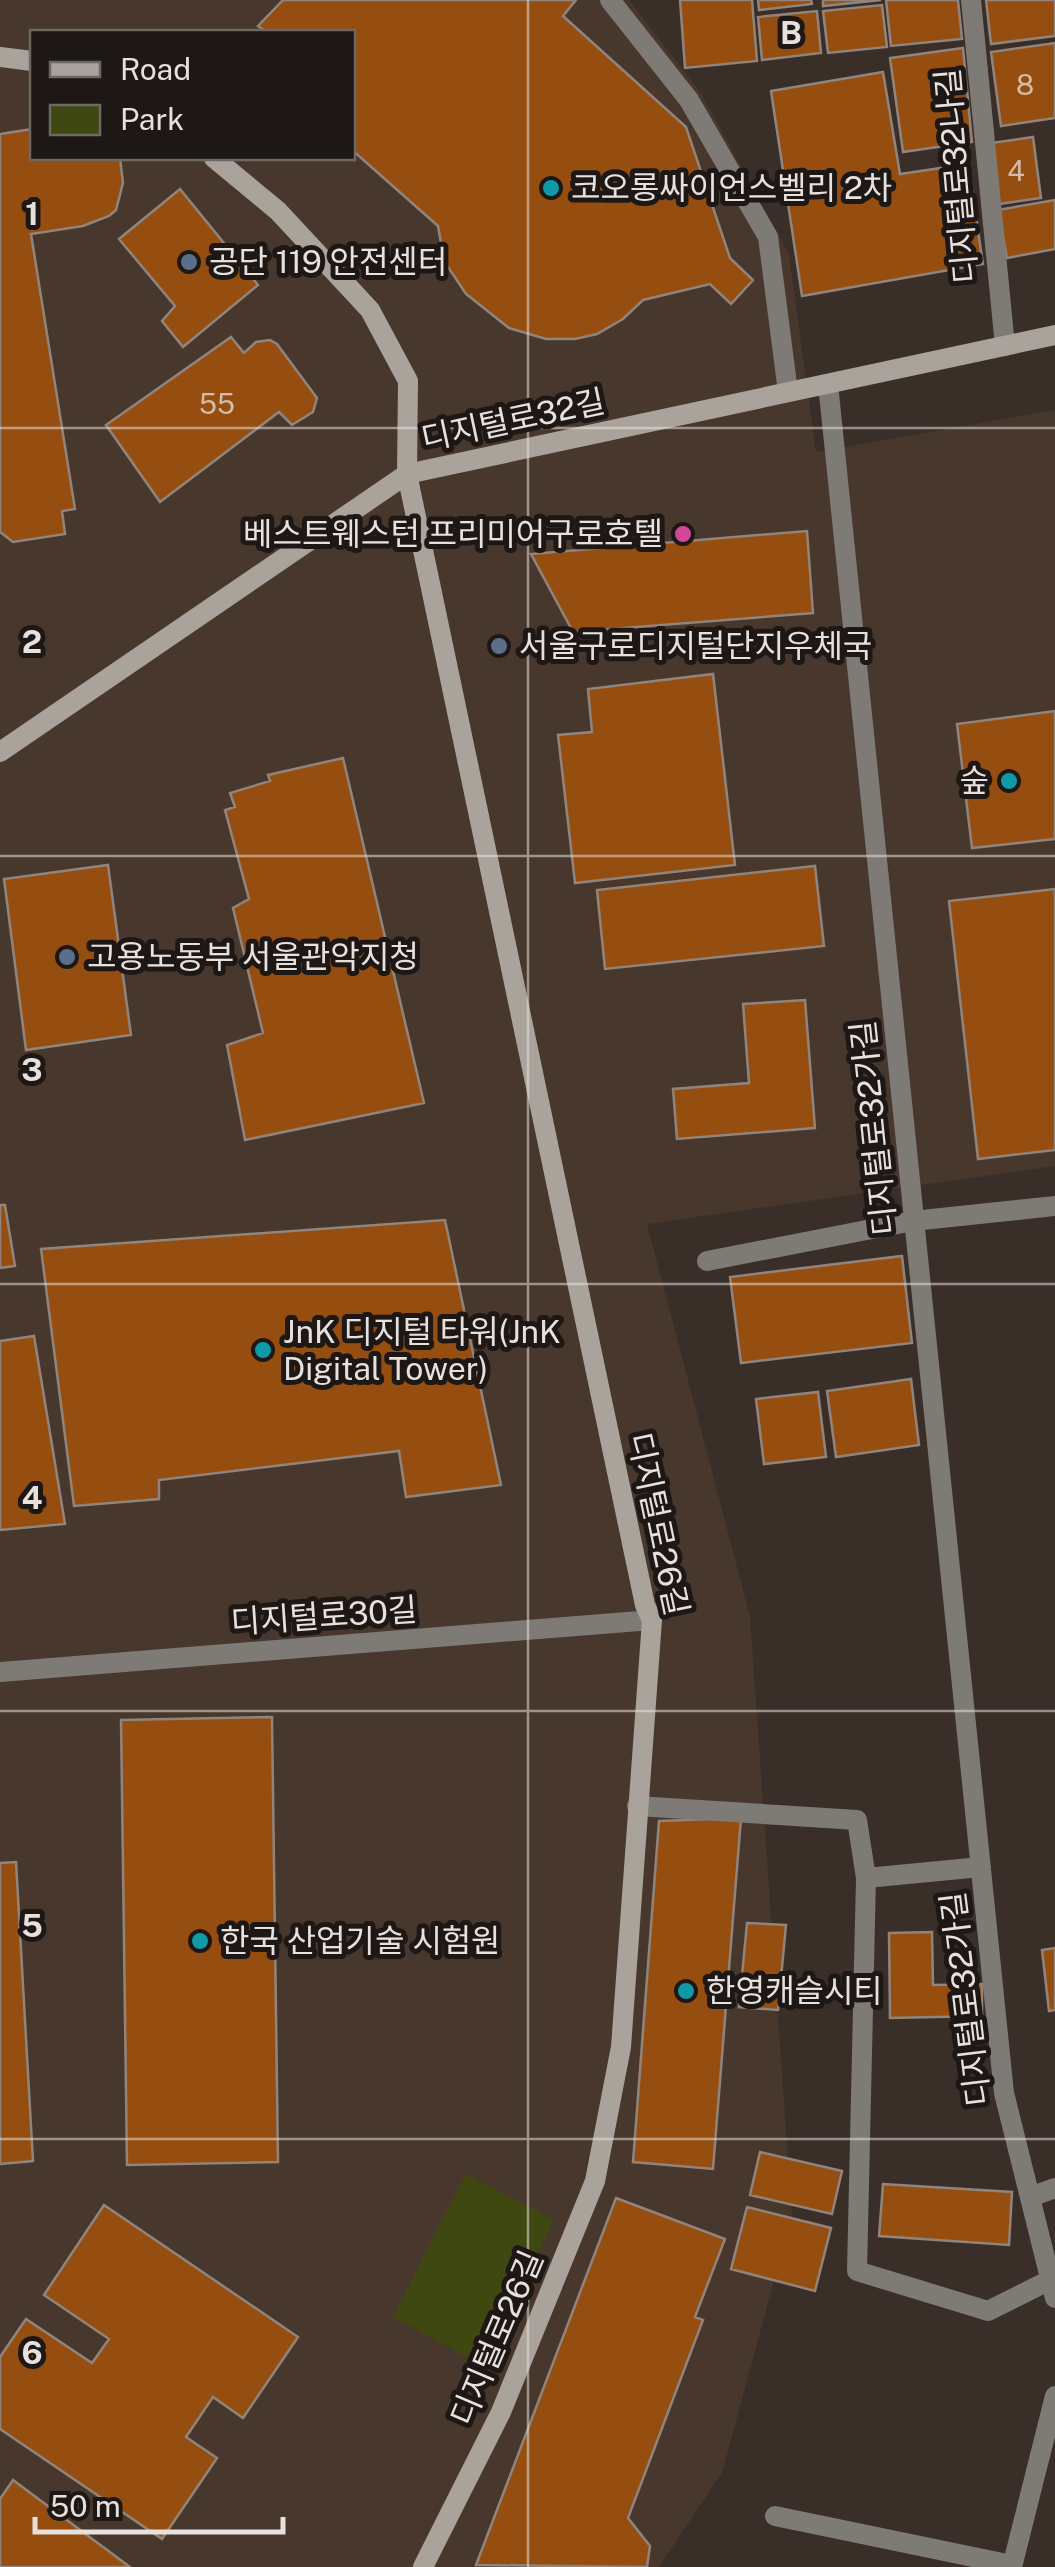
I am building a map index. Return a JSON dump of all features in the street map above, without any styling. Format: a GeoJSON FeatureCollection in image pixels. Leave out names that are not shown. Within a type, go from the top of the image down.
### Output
{"type":"FeatureCollection","features":[{"type":"Feature","properties":{"kind":"street"},"geometry":{"type":"LineString","coordinates":[[610,0],[690,100],[768,237],[788,392]]}},
{"type":"Feature","properties":{"kind":"street","name":"디지털로32나길"},"geometry":{"type":"LineString","coordinates":[[970,0],[1004,346]]}},
{"type":"Feature","properties":{"kind":"street"},"geometry":{"type":"LineString","coordinates":[[0,56],[30,61]]}},
{"type":"Feature","properties":{"kind":"street","name":"디지털로26길"},"geometry":{"type":"LineString","coordinates":[[216,160],[278,211],[370,310],[408,381],[407,474],[641,1585],[652,1620],[622,2047],[595,2181],[502,2412],[423,2567]]}},
{"type":"Feature","properties":{"kind":"street","name":"디지털로32길"},"geometry":{"type":"LineString","coordinates":[[0,752],[407,474],[1055,335]]}},
{"type":"Feature","properties":{"kind":"street","name":"디지털로32가길"},"geometry":{"type":"LineString","coordinates":[[828,384],[1004,2093],[1053,2289]]}},
{"type":"Feature","properties":{"kind":"street"},"geometry":{"type":"LineString","coordinates":[[707,1261],[914,1220],[1055,1206]]}},
{"type":"Feature","properties":{"kind":"street","name":"디지털로30길"},"geometry":{"type":"LineString","coordinates":[[0,1672],[652,1620]]}},
{"type":"Feature","properties":{"kind":"street"},"geometry":{"type":"LineString","coordinates":[[637,1806],[858,1820],[866,1878],[857,2271],[988,2312],[1053,2289]]}},
{"type":"Feature","properties":{"kind":"street","name":"디지털로32가길"},"geometry":{"type":"LineString","coordinates":[[866,1878],[980,1867]]}},
{"type":"Feature","properties":{"kind":"street"},"geometry":{"type":"LineString","coordinates":[[1030,2196],[1055,2188]]}},
{"type":"Feature","properties":{"kind":"street"},"geometry":{"type":"LineString","coordinates":[[775,2516],[1012,2566],[1055,2396]]}},
{"type":"Feature","properties":{"kind":"shaded area"},"geometry":{"type":"Polygon","coordinates":[[[0,0],[629,0],[701,93],[789,254],[816,452],[1055,410],[1055,1166],[647,1224],[750,1616],[792,2215],[722,2473],[659,2567],[0,2567],[0,0]]]}},
{"type":"Feature","properties":{"kind":"green space"},"geometry":{"type":"Polygon","coordinates":[[[466,2174],[554,2220],[483,2366],[393,2317],[466,2174]]]}},
{"type":"Feature","properties":{"kind":"building","name":"코오롱싸이언스벨리 2차"},"geometry":{"type":"Polygon","coordinates":[[[283,0],[576,0],[563,16],[686,127],[730,258],[753,280],[731,304],[710,284],[643,300],[623,319],[597,334],[575,339],[546,339],[509,328],[466,294],[444,261],[438,226],[355,153],[355,30],[264,30],[258,26],[283,0]]]}},
{"type":"Feature","properties":{"kind":"building"},"geometry":{"type":"Polygon","coordinates":[[[680,0],[752,0],[757,61],[685,68],[680,0]]]}},
{"type":"Feature","properties":{"kind":"building"},"geometry":{"type":"Polygon","coordinates":[[[758,0],[811,0],[812,4],[759,10],[758,0]]]}},
{"type":"Feature","properties":{"kind":"building"},"geometry":{"type":"Polygon","coordinates":[[[823,0],[881,0],[823,6],[823,0]]]}},
{"type":"Feature","properties":{"kind":"building"},"geometry":{"type":"Polygon","coordinates":[[[886,0],[958,0],[962,39],[891,46],[886,0]]]}},
{"type":"Feature","properties":{"kind":"building"},"geometry":{"type":"Polygon","coordinates":[[[986,0],[1055,0],[1055,36],[991,44],[986,0]]]}},
{"type":"Feature","properties":{"kind":"building"},"geometry":{"type":"Polygon","coordinates":[[[882,5],[887,47],[828,53],[823,11],[882,5]]]}},
{"type":"Feature","properties":{"kind":"building"},"geometry":{"type":"Polygon","coordinates":[[[817,11],[821,53],[762,60],[758,17],[817,11]]]}},
{"type":"Feature","properties":{"kind":"building"},"geometry":{"type":"Polygon","coordinates":[[[1055,43],[1055,118],[1001,126],[991,52],[1055,43]]]}},
{"type":"Feature","properties":{"kind":"building"},"geometry":{"type":"Polygon","coordinates":[[[963,48],[972,142],[903,152],[890,58],[963,48]]]}},
{"type":"Feature","properties":{"kind":"building"},"geometry":{"type":"Polygon","coordinates":[[[883,72],[900,174],[968,164],[983,264],[802,296],[771,91],[883,72]]]}},
{"type":"Feature","properties":{"kind":"building"},"geometry":{"type":"Polygon","coordinates":[[[30,129],[30,160],[120,160],[123,183],[116,210],[109,216],[83,226],[31,234],[75,509],[62,511],[65,534],[13,542],[0,532],[0,134],[30,129]]]}},
{"type":"Feature","properties":{"kind":"building"},"geometry":{"type":"Polygon","coordinates":[[[1033,137],[1041,198],[999,204],[991,143],[1033,137]]]}},
{"type":"Feature","properties":{"kind":"building","name":"공단 119 안전센터"},"geometry":{"type":"Polygon","coordinates":[[[180,189],[258,285],[183,347],[162,321],[175,306],[119,239],[180,189]]]}},
{"type":"Feature","properties":{"kind":"building"},"geometry":{"type":"Polygon","coordinates":[[[1055,200],[1055,249],[1007,258],[998,210],[1055,200]]]}},
{"type":"Feature","properties":{"kind":"building"},"geometry":{"type":"Polygon","coordinates":[[[231,337],[244,353],[256,342],[270,340],[277,344],[317,398],[313,412],[292,425],[279,412],[160,502],[106,425],[231,337]]]}},
{"type":"Feature","properties":{"kind":"building"},"geometry":{"type":"Polygon","coordinates":[[[807,531],[813,613],[573,632],[531,554],[807,531]]]}},
{"type":"Feature","properties":{"kind":"building"},"geometry":{"type":"Polygon","coordinates":[[[713,674],[735,865],[575,883],[558,735],[592,732],[588,689],[713,674]]]}},
{"type":"Feature","properties":{"kind":"building","name":"숲"},"geometry":{"type":"Polygon","coordinates":[[[1055,711],[1055,839],[972,848],[957,724],[1055,711]]]}},
{"type":"Feature","properties":{"kind":"building"},"geometry":{"type":"Polygon","coordinates":[[[343,758],[424,1103],[245,1140],[227,1045],[263,1033],[233,908],[249,899],[225,810],[235,807],[230,793],[270,781],[268,775],[343,758]]]}},
{"type":"Feature","properties":{"kind":"building","name":"고용노동부 서울관악지청"},"geometry":{"type":"Polygon","coordinates":[[[108,865],[131,1035],[26,1050],[4,879],[108,865]]]}},
{"type":"Feature","properties":{"kind":"building"},"geometry":{"type":"Polygon","coordinates":[[[815,866],[824,946],[605,969],[597,890],[815,866]]]}},
{"type":"Feature","properties":{"kind":"building"},"geometry":{"type":"Polygon","coordinates":[[[1055,889],[1055,1150],[978,1159],[949,901],[1055,889]]]}},
{"type":"Feature","properties":{"kind":"building"},"geometry":{"type":"Polygon","coordinates":[[[805,1000],[815,1128],[677,1139],[673,1089],[749,1083],[743,1004],[805,1000]]]}},
{"type":"Feature","properties":{"kind":"building"},"geometry":{"type":"Polygon","coordinates":[[[0,1205],[5,1205],[15,1266],[0,1268],[0,1205]]]}},
{"type":"Feature","properties":{"kind":"building","name":"JnK 디지털 타워(JnK Digital Tower)"},"geometry":{"type":"Polygon","coordinates":[[[445,1220],[501,1485],[406,1497],[399,1451],[159,1480],[159,1499],[74,1506],[41,1249],[445,1220]]]}},
{"type":"Feature","properties":{"kind":"building"},"geometry":{"type":"Polygon","coordinates":[[[902,1256],[912,1343],[741,1363],[730,1277],[902,1256]]]}},
{"type":"Feature","properties":{"kind":"building"},"geometry":{"type":"Polygon","coordinates":[[[34,1336],[65,1524],[0,1530],[0,1341],[34,1336]]]}},
{"type":"Feature","properties":{"kind":"building"},"geometry":{"type":"Polygon","coordinates":[[[911,1379],[919,1445],[836,1457],[827,1391],[911,1379]]]}},
{"type":"Feature","properties":{"kind":"building"},"geometry":{"type":"Polygon","coordinates":[[[818,1392],[826,1457],[764,1464],[756,1399],[818,1392]]]}},
{"type":"Feature","properties":{"kind":"building","name":"한국 산업기술 시험원"},"geometry":{"type":"Polygon","coordinates":[[[272,1717],[278,2162],[127,2165],[121,1720],[272,1717]]]}},
{"type":"Feature","properties":{"kind":"building","name":"한영캐슬시티"},"geometry":{"type":"Polygon","coordinates":[[[741,1818],[713,2169],[633,2162],[659,1821],[741,1818]]]}},
{"type":"Feature","properties":{"kind":"building"},"geometry":{"type":"Polygon","coordinates":[[[16,1862],[33,2161],[0,2164],[0,1863],[16,1862]]]}},
{"type":"Feature","properties":{"kind":"building"},"geometry":{"type":"Polygon","coordinates":[[[747,1923],[786,1925],[778,2010],[739,2007],[747,1923]]]}},
{"type":"Feature","properties":{"kind":"building"},"geometry":{"type":"Polygon","coordinates":[[[932,1932],[933,1985],[982,1984],[982,2016],[890,2018],[889,1933],[932,1932]]]}},
{"type":"Feature","properties":{"kind":"building"},"geometry":{"type":"Polygon","coordinates":[[[1055,1948],[1055,2010],[1049,2011],[1042,1950],[1055,1948]]]}},
{"type":"Feature","properties":{"kind":"building"},"geometry":{"type":"Polygon","coordinates":[[[760,2152],[842,2171],[832,2214],[750,2195],[760,2152]]]}},
{"type":"Feature","properties":{"kind":"building"},"geometry":{"type":"Polygon","coordinates":[[[883,2184],[1012,2192],[1009,2245],[879,2236],[883,2184]]]}},
{"type":"Feature","properties":{"kind":"building"},"geometry":{"type":"Polygon","coordinates":[[[616,2198],[725,2239],[695,2317],[703,2320],[628,2518],[650,2546],[647,2567],[476,2565],[616,2198]]]}},
{"type":"Feature","properties":{"kind":"building"},"geometry":{"type":"Polygon","coordinates":[[[104,2205],[298,2337],[243,2418],[213,2397],[186,2437],[217,2458],[162,2539],[0,2429],[0,2357],[26,2319],[92,2363],[109,2339],[44,2295],[104,2205]]]}},
{"type":"Feature","properties":{"kind":"building"},"geometry":{"type":"Polygon","coordinates":[[[747,2207],[831,2228],[815,2291],[731,2269],[747,2207]]]}},
{"type":"Feature","properties":{"kind":"building"},"geometry":{"type":"Polygon","coordinates":[[[13,2480],[130,2567],[0,2567],[0,2499],[13,2480]]]}},
{"type":"Feature","properties":{"kind":"place","name":"코오롱싸이언스벨리 2차"},"geometry":{"type":"Point","coordinates":[551,188]}},
{"type":"Feature","properties":{"kind":"place","name":"공단 119 안전센터"},"geometry":{"type":"Point","coordinates":[189,262]}},
{"type":"Feature","properties":{"kind":"place","name":"베스트웨스턴 프리미어구로호텔"},"geometry":{"type":"Point","coordinates":[683,534]}},
{"type":"Feature","properties":{"kind":"place","name":"서울구로디지털단지우체국"},"geometry":{"type":"Point","coordinates":[499,646]}},
{"type":"Feature","properties":{"kind":"place","name":"숲"},"geometry":{"type":"Point","coordinates":[1009,781]}},
{"type":"Feature","properties":{"kind":"place","name":"고용노동부 서울관악지청"},"geometry":{"type":"Point","coordinates":[67,957]}},
{"type":"Feature","properties":{"kind":"place","name":"JnK 디지털 타워(JnK Digital Tower)"},"geometry":{"type":"Point","coordinates":[263,1350]}},
{"type":"Feature","properties":{"kind":"place","name":"한국 산업기술 시험원"},"geometry":{"type":"Point","coordinates":[200,1941]}},
{"type":"Feature","properties":{"kind":"place","name":"한영캐슬시티"},"geometry":{"type":"Point","coordinates":[686,1991]}}]}
